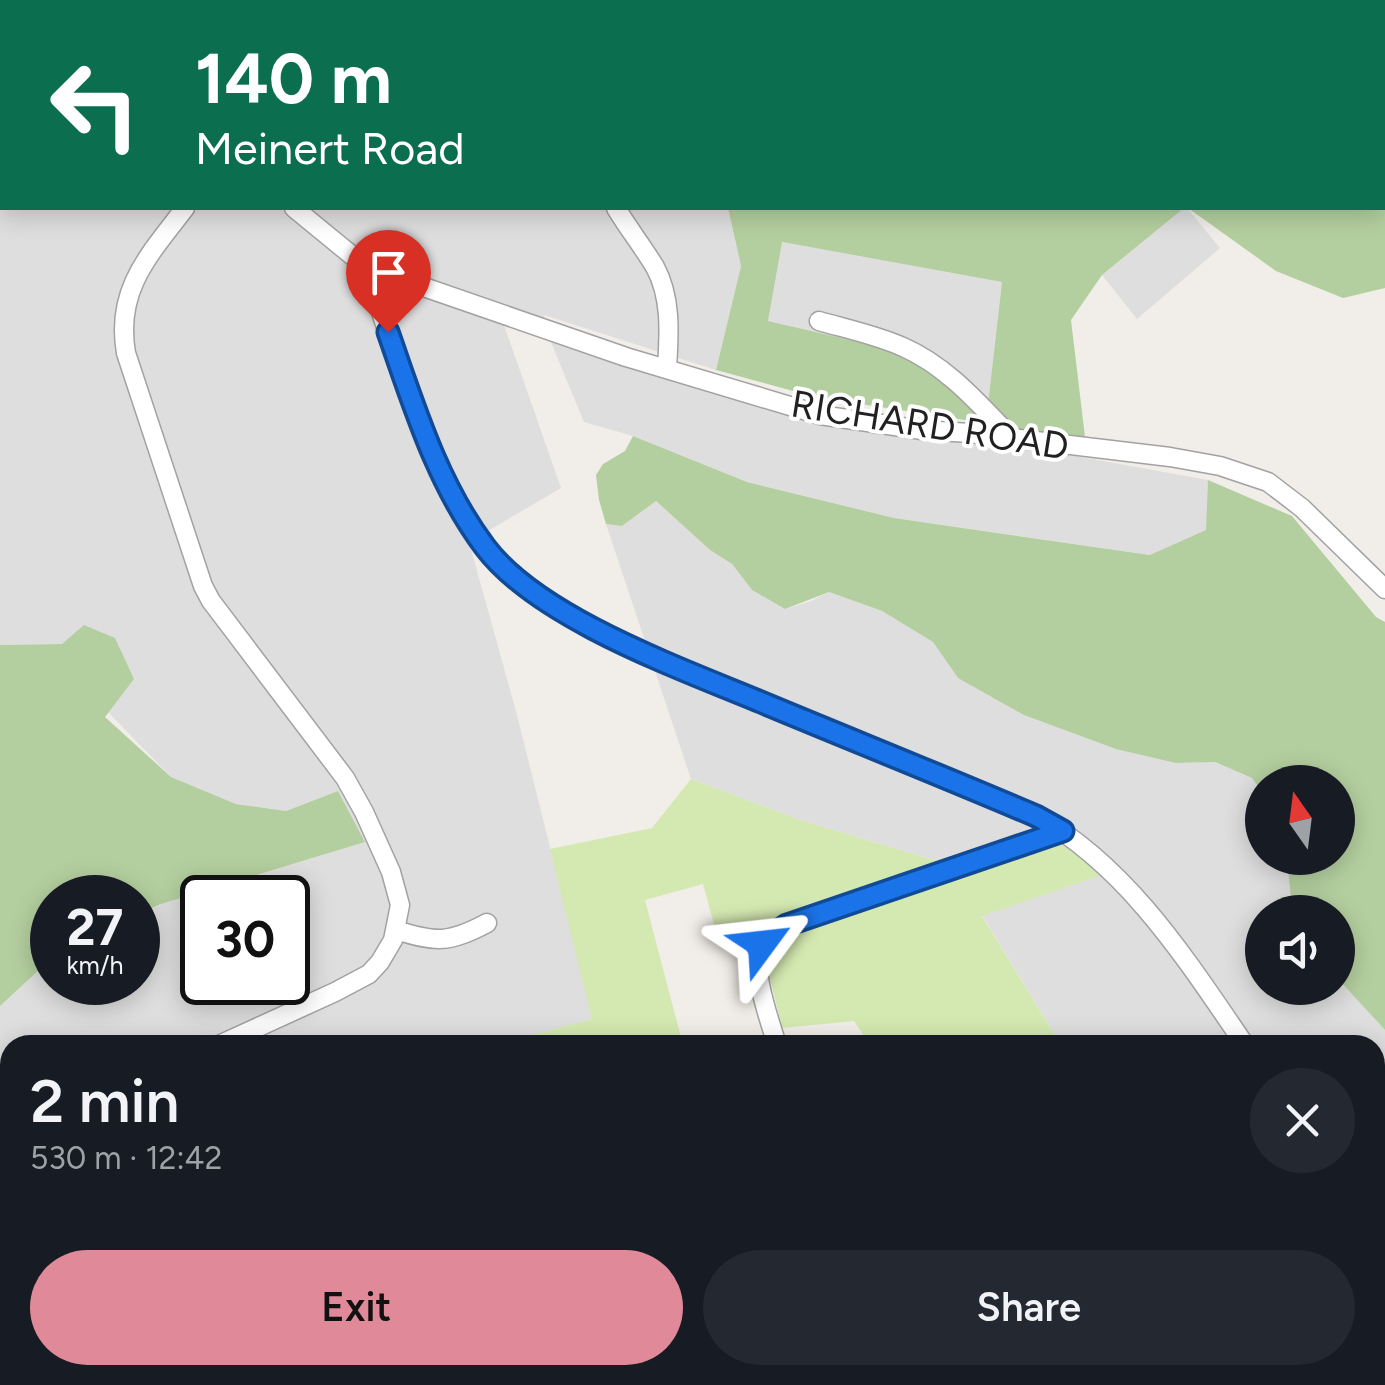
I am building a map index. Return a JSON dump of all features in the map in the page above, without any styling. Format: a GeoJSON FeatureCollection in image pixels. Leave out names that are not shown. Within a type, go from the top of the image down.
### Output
{"type":"FeatureCollection","features":[{"type":"Feature","properties":{"kind":"street"},"geometry":{"type":"LineString","coordinates":[[183,210],[147,257],[129,291],[122,324],[126,354],[203,586],[356,796],[396,884],[400,905],[389,950],[369,974],[241,1035]]}},
{"type":"Feature","properties":{"kind":"street","name":"RICHARD ROAD"},"geometry":{"type":"LineString","coordinates":[[296,210],[366,267],[626,357],[820,415],[1187,460],[1268,482],[1302,508],[1385,588]]}},
{"type":"Feature","properties":{"kind":"street"},"geometry":{"type":"LineString","coordinates":[[617,210],[656,268],[663,286],[669,330],[668,368]]}},
{"type":"Feature","properties":{"kind":"street"},"geometry":{"type":"LineString","coordinates":[[366,267],[423,430],[450,489],[485,548],[510,573],[552,605],[608,635],[1036,816],[1063,831],[1142,902],[1238,1035]]}},
{"type":"Feature","properties":{"kind":"street"},"geometry":{"type":"LineString","coordinates":[[819,322],[906,348],[942,370],[1013,439]]}},
{"type":"Feature","properties":{"kind":"street"},"geometry":{"type":"LineString","coordinates":[[774,1035],[757,957],[762,944],[772,935],[787,925],[1063,831]]}},
{"type":"Feature","properties":{"kind":"street"},"geometry":{"type":"LineString","coordinates":[[396,930],[440,941],[486,923]]}},
{"type":"Feature","properties":{"kind":"shaded area"},"geometry":{"type":"Polygon","coordinates":[[[0,210],[728,210],[741,266],[716,370],[544,315],[548,334],[796,416],[1015,445],[1208,480],[1207,530],[1151,555],[894,518],[747,482],[633,436],[584,422],[548,335],[504,325],[561,488],[469,542],[593,1019],[533,1035],[0,1035],[0,1006],[30,978],[30,1005],[160,1005],[160,904],[180,898],[180,1005],[310,1005],[310,875],[257,875],[365,842],[338,791],[286,811],[236,804],[171,777],[108,712],[134,679],[62,644],[0,645],[0,210]]]}},
{"type":"Feature","properties":{"kind":"shaded area"},"geometry":{"type":"Polygon","coordinates":[[[1182,210],[1189,210],[1220,248],[1137,319],[1102,275],[1182,210]]]}},
{"type":"Feature","properties":{"kind":"shaded area"},"geometry":{"type":"Polygon","coordinates":[[[781,242],[1002,282],[988,404],[948,364],[768,321],[781,242]]]}},
{"type":"Feature","properties":{"kind":"shaded area"},"geometry":{"type":"Polygon","coordinates":[[[656,501],[710,550],[732,564],[752,590],[785,609],[829,592],[882,611],[933,642],[958,678],[1176,763],[1215,762],[1245,775],[1245,875],[1289,875],[1292,895],[1245,895],[1245,1005],[1355,1005],[1355,997],[1385,1030],[1385,1035],[1055,1035],[982,915],[1098,876],[1076,852],[976,868],[930,859],[800,820],[691,779],[606,524],[622,526],[656,501]]]}},
{"type":"Feature","properties":{"kind":"green space"},"geometry":{"type":"Polygon","coordinates":[[[728,210],[1182,210],[1102,275],[1071,320],[1085,437],[1020,432],[988,404],[1002,282],[782,242],[768,321],[902,352],[935,376],[980,418],[978,422],[815,397],[716,370],[741,266],[728,210]]]}},
{"type":"Feature","properties":{"kind":"green space"},"geometry":{"type":"Polygon","coordinates":[[[1191,210],[1385,210],[1385,288],[1343,298],[1276,271],[1191,210]]]}},
{"type":"Feature","properties":{"kind":"green space"},"geometry":{"type":"Polygon","coordinates":[[[633,436],[747,482],[894,518],[1150,555],[1206,530],[1208,480],[1292,516],[1376,617],[1385,622],[1385,1030],[1355,997],[1355,895],[1291,895],[1289,875],[1355,875],[1355,765],[1245,765],[1245,775],[1215,762],[1176,763],[1116,749],[1024,715],[958,678],[933,642],[882,611],[829,592],[785,609],[752,590],[732,564],[710,550],[656,501],[622,526],[606,524],[596,475],[603,464],[625,451],[633,436]]]}},
{"type":"Feature","properties":{"kind":"green space"},"geometry":{"type":"Polygon","coordinates":[[[84,625],[115,638],[134,679],[105,717],[171,777],[236,804],[286,811],[338,791],[365,842],[257,875],[180,875],[180,898],[160,904],[160,875],[30,875],[30,978],[0,1006],[0,645],[62,644],[84,625]]]}},
{"type":"Feature","properties":{"kind":"green space"},"geometry":{"type":"Polygon","coordinates":[[[691,779],[800,820],[951,863],[718,939],[703,884],[645,900],[680,1035],[532,1035],[592,1019],[550,849],[652,828],[691,779]]]}},
{"type":"Feature","properties":{"kind":"green space"},"geometry":{"type":"Polygon","coordinates":[[[1057,843],[1076,852],[1099,876],[982,916],[1055,1035],[863,1035],[854,1021],[782,1028],[766,962],[775,941],[795,926],[1057,843]]]}},
{"type":"Feature","properties":{"kind":"route"},"geometry":{"type":"LineString","coordinates":[[388,332],[433,457],[450,489],[485,548],[532,592],[608,635],[682,669],[1036,816],[1063,831],[787,925],[762,944]]}}]}
